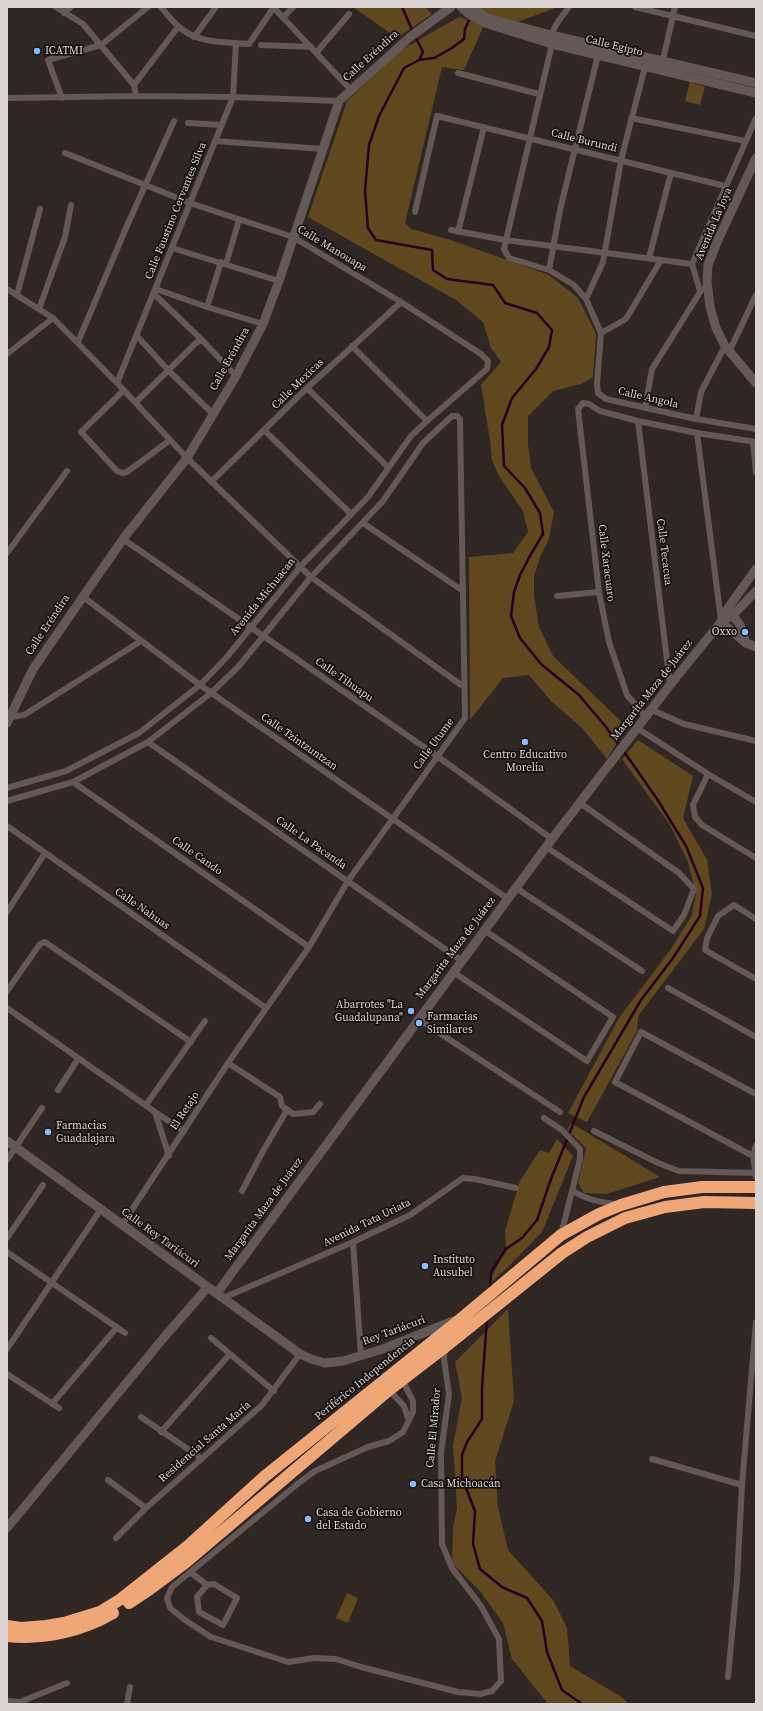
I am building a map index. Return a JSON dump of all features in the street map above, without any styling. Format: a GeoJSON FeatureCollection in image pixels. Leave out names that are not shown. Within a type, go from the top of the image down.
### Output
{"type":"FeatureCollection","features":[{"type":"Feature","properties":{"kind":"highway","name":"Periférico Independencia"},"geometry":{"type":"LineString","coordinates":[[7,1636],[41,1636],[64,1633],[97,1622],[150,1589],[185,1563],[389,1390],[445,1347],[469,1322],[482,1301],[561,1235],[599,1214],[621,1205],[671,1191],[702,1187],[756,1187]]}},
{"type":"Feature","properties":{"kind":"highway","name":"Periférico Independencia"},"geometry":{"type":"LineString","coordinates":[[7,1626],[21,1628],[64,1622],[100,1612],[121,1599],[188,1546],[264,1477],[469,1322],[492,1309],[562,1253],[587,1237],[624,1218],[665,1207],[685,1203],[704,1202],[756,1203]]}},
{"type":"Feature","properties":{"kind":"street"},"geometry":{"type":"LineString","coordinates":[[56,7],[83,24],[134,85],[136,96]]}},
{"type":"Feature","properties":{"kind":"street"},"geometry":{"type":"LineString","coordinates":[[64,13],[71,7]]}},
{"type":"Feature","properties":{"kind":"street"},"geometry":{"type":"LineString","coordinates":[[62,98],[48,60],[101,45],[148,7]]}},
{"type":"Feature","properties":{"kind":"street"},"geometry":{"type":"LineString","coordinates":[[161,7],[178,27],[194,37],[203,40],[249,44],[273,7],[351,90]]}},
{"type":"Feature","properties":{"kind":"street"},"geometry":{"type":"LineString","coordinates":[[194,37],[216,7]]}},
{"type":"Feature","properties":{"kind":"street"},"geometry":{"type":"LineString","coordinates":[[284,18],[293,7]]}},
{"type":"Feature","properties":{"kind":"street","name":"Calle Eréndira"},"geometry":{"type":"LineString","coordinates":[[9,720],[33,669],[82,596],[123,539],[187,458],[236,376],[263,324],[279,281],[339,101],[410,37],[452,7]]}},
{"type":"Feature","properties":{"kind":"street","name":"Calle Egipto"},"geometry":{"type":"LineString","coordinates":[[461,7],[471,10],[486,21],[551,39],[646,62],[756,83]]}},
{"type":"Feature","properties":{"kind":"street"},"geometry":{"type":"LineString","coordinates":[[505,240],[553,30],[569,7]]}},
{"type":"Feature","properties":{"kind":"street"},"geometry":{"type":"LineString","coordinates":[[635,7],[756,36]]}},
{"type":"Feature","properties":{"kind":"street"},"geometry":{"type":"LineString","coordinates":[[661,65],[676,7]]}},
{"type":"Feature","properties":{"kind":"street"},"geometry":{"type":"LineString","coordinates":[[316,52],[349,14]]}},
{"type":"Feature","properties":{"kind":"street"},"geometry":{"type":"LineString","coordinates":[[134,85],[178,27]]}},
{"type":"Feature","properties":{"kind":"street","name":"Calle Egipto"},"geometry":{"type":"LineString","coordinates":[[551,39],[598,55],[646,62]]}},
{"type":"Feature","properties":{"kind":"street","name":"Calle Faustino Cervantes Silva"},"geometry":{"type":"LineString","coordinates":[[117,383],[233,97],[236,43]]}},
{"type":"Feature","properties":{"kind":"street"},"geometry":{"type":"LineString","coordinates":[[261,45],[311,47]]}},
{"type":"Feature","properties":{"kind":"street"},"geometry":{"type":"LineString","coordinates":[[549,270],[575,149],[598,55]]}},
{"type":"Feature","properties":{"kind":"street"},"geometry":{"type":"LineString","coordinates":[[586,299],[603,262],[621,160],[646,62]]}},
{"type":"Feature","properties":{"kind":"street","name":"Calle Egipto"},"geometry":{"type":"LineString","coordinates":[[661,65],[756,93]]}},
{"type":"Feature","properties":{"kind":"street"},"geometry":{"type":"LineString","coordinates":[[458,73],[539,94]]}},
{"type":"Feature","properties":{"kind":"street"},"geometry":{"type":"LineString","coordinates":[[7,98],[136,96],[233,97],[339,101]]}},
{"type":"Feature","properties":{"kind":"street","name":"Calle Burundi"},"geometry":{"type":"LineString","coordinates":[[415,212],[437,116],[529,137],[725,186]]}},
{"type":"Feature","properties":{"kind":"street"},"geometry":{"type":"LineString","coordinates":[[632,118],[745,141]]}},
{"type":"Feature","properties":{"kind":"street","name":"Avenida La Joya"},"geometry":{"type":"LineString","coordinates":[[700,291],[692,264],[756,118]]}},
{"type":"Feature","properties":{"kind":"street"},"geometry":{"type":"LineString","coordinates":[[78,342],[174,121]]}},
{"type":"Feature","properties":{"kind":"street"},"geometry":{"type":"LineString","coordinates":[[188,123],[222,125]]}},
{"type":"Feature","properties":{"kind":"street"},"geometry":{"type":"LineString","coordinates":[[458,232],[484,127]]}},
{"type":"Feature","properties":{"kind":"street"},"geometry":{"type":"LineString","coordinates":[[215,141],[323,148]]}},
{"type":"Feature","properties":{"kind":"street","name":"Calle Manouapa"},"geometry":{"type":"LineString","coordinates":[[65,153],[190,203],[239,220],[294,236],[401,302],[481,354],[488,361]]}},
{"type":"Feature","properties":{"kind":"street","name":"Avenida La Joya"},"geometry":{"type":"LineString","coordinates":[[756,158],[717,242],[708,265],[707,281],[710,307],[716,328],[727,349],[756,384]]}},
{"type":"Feature","properties":{"kind":"street"},"geometry":{"type":"LineString","coordinates":[[649,258],[671,173]]}},
{"type":"Feature","properties":{"kind":"street"},"geometry":{"type":"LineString","coordinates":[[39,308],[65,237],[71,205]]}},
{"type":"Feature","properties":{"kind":"street"},"geometry":{"type":"LineString","coordinates":[[17,295],[40,209]]}},
{"type":"Feature","properties":{"kind":"street"},"geometry":{"type":"LineString","coordinates":[[207,307],[239,220]]}},
{"type":"Feature","properties":{"kind":"street"},"geometry":{"type":"LineString","coordinates":[[451,230],[505,240],[692,264]]}},
{"type":"Feature","properties":{"kind":"street","name":"Calle Angola"},"geometry":{"type":"LineString","coordinates":[[505,240],[504,249],[509,258],[549,270],[574,285],[586,299],[601,333],[596,384],[598,392],[606,399],[696,419],[756,429]]}},
{"type":"Feature","properties":{"kind":"street"},"geometry":{"type":"LineString","coordinates":[[172,248],[279,281]]}},
{"type":"Feature","properties":{"kind":"street"},"geometry":{"type":"LineString","coordinates":[[601,333],[626,319],[661,260]]}},
{"type":"Feature","properties":{"kind":"street"},"geometry":{"type":"LineString","coordinates":[[645,408],[652,369],[707,281]]}},
{"type":"Feature","properties":{"kind":"street"},"geometry":{"type":"LineString","coordinates":[[7,289],[53,318],[136,402],[187,458],[311,577],[464,687]]}},
{"type":"Feature","properties":{"kind":"street"},"geometry":{"type":"LineString","coordinates":[[155,291],[263,324]]}},
{"type":"Feature","properties":{"kind":"street"},"geometry":{"type":"LineString","coordinates":[[155,291],[236,376]]}},
{"type":"Feature","properties":{"kind":"street"},"geometry":{"type":"LineString","coordinates":[[696,419],[701,392],[727,349],[756,295]]}},
{"type":"Feature","properties":{"kind":"street","name":"Calle Mexicas"},"geometry":{"type":"LineString","coordinates":[[211,482],[307,388],[401,302]]}},
{"type":"Feature","properties":{"kind":"street"},"geometry":{"type":"LineString","coordinates":[[7,354],[53,318]]}},
{"type":"Feature","properties":{"kind":"street"},"geometry":{"type":"LineString","coordinates":[[137,336],[169,371],[214,414]]}},
{"type":"Feature","properties":{"kind":"street"},"geometry":{"type":"LineString","coordinates":[[136,402],[196,343],[202,340]]}},
{"type":"Feature","properties":{"kind":"street"},"geometry":{"type":"LineString","coordinates":[[352,346],[427,421]]}},
{"type":"Feature","properties":{"kind":"street","name":"Avenida Michuacan"},"geometry":{"type":"LineString","coordinates":[[7,788],[66,771],[139,733],[200,685],[227,657],[300,567],[368,497],[411,436],[487,370],[488,361]]}},
{"type":"Feature","properties":{"kind":"street"},"geometry":{"type":"LineString","coordinates":[[307,388],[388,467]]}},
{"type":"Feature","properties":{"kind":"street"},"geometry":{"type":"LineString","coordinates":[[124,390],[81,432],[117,471],[127,472],[170,440]]}},
{"type":"Feature","properties":{"kind":"street","name":"Calle Xaracuaro"},"geometry":{"type":"LineString","coordinates":[[638,421],[600,412],[589,404],[583,403],[578,410],[599,592],[609,642],[627,695],[649,713]]}},
{"type":"Feature","properties":{"kind":"street","name":"Calle Utume"},"geometry":{"type":"LineString","coordinates":[[266,1008],[309,947],[348,881],[465,718],[460,419],[457,416],[452,416],[423,443],[383,501],[363,523]]}},
{"type":"Feature","properties":{"kind":"street"},"geometry":{"type":"LineString","coordinates":[[638,421],[698,433],[755,442],[756,472]]}},
{"type":"Feature","properties":{"kind":"street","name":"Calle Tecacua"},"geometry":{"type":"LineString","coordinates":[[638,421],[670,685]]}},
{"type":"Feature","properties":{"kind":"street"},"geometry":{"type":"LineString","coordinates":[[264,430],[351,514]]}},
{"type":"Feature","properties":{"kind":"street"},"geometry":{"type":"LineString","coordinates":[[698,433],[721,622],[746,643],[756,647]]}},
{"type":"Feature","properties":{"kind":"street"},"geometry":{"type":"LineString","coordinates":[[7,553],[68,471]]}},
{"type":"Feature","properties":{"kind":"street"},"geometry":{"type":"LineString","coordinates":[[7,800],[73,782],[148,742],[211,693],[238,666],[311,577],[363,523],[463,591]]}},
{"type":"Feature","properties":{"kind":"street","name":"Calle Tihuapu"},"geometry":{"type":"LineString","coordinates":[[123,539],[437,756],[552,839]]}},
{"type":"Feature","properties":{"kind":"street","name":"Margarita Maza de Juárez"},"geometry":{"type":"LineString","coordinates":[[220,1296],[418,1019],[635,730],[730,611],[756,569]]}},
{"type":"Feature","properties":{"kind":"street","name":"Margarita Maza de Juárez"},"geometry":{"type":"LineString","coordinates":[[730,611],[756,591]]}},
{"type":"Feature","properties":{"kind":"street"},"geometry":{"type":"LineString","coordinates":[[557,596],[599,592]]}},
{"type":"Feature","properties":{"kind":"street","name":"Calle Tzintzuntzan"},"geometry":{"type":"LineString","coordinates":[[82,596],[211,693],[508,899]]}},
{"type":"Feature","properties":{"kind":"street"},"geometry":{"type":"LineString","coordinates":[[718,599],[730,611],[740,625],[746,643]]}},
{"type":"Feature","properties":{"kind":"street"},"geometry":{"type":"LineString","coordinates":[[9,720],[24,715],[141,641]]}},
{"type":"Feature","properties":{"kind":"street"},"geometry":{"type":"LineString","coordinates":[[649,713],[684,724],[756,741]]}},
{"type":"Feature","properties":{"kind":"street"},"geometry":{"type":"LineString","coordinates":[[635,730],[756,802]]}},
{"type":"Feature","properties":{"kind":"street","name":"Calle La Pacanda"},"geometry":{"type":"LineString","coordinates":[[148,742],[462,961]]}},
{"type":"Feature","properties":{"kind":"street"},"geometry":{"type":"LineString","coordinates":[[708,774],[693,805],[695,817],[702,826],[756,858]]}},
{"type":"Feature","properties":{"kind":"street","name":"Calle Cando"},"geometry":{"type":"LineString","coordinates":[[73,782],[309,947]]}},
{"type":"Feature","properties":{"kind":"street"},"geometry":{"type":"LineString","coordinates":[[546,848],[673,931],[684,915],[694,889],[679,873],[580,803]]}},
{"type":"Feature","properties":{"kind":"street","name":"Calle Nahuas"},"geometry":{"type":"LineString","coordinates":[[7,826],[266,1008]]}},
{"type":"Feature","properties":{"kind":"street"},"geometry":{"type":"LineString","coordinates":[[7,912],[45,853]]}},
{"type":"Feature","properties":{"kind":"street"},"geometry":{"type":"LineString","coordinates":[[516,888],[642,971]]}},
{"type":"Feature","properties":{"kind":"street"},"geometry":{"type":"LineString","coordinates":[[756,919],[734,905],[718,916],[707,938],[706,950],[756,979]]}},
{"type":"Feature","properties":{"kind":"street"},"geometry":{"type":"LineString","coordinates":[[453,972],[587,1061],[613,1017],[484,930]]}},
{"type":"Feature","properties":{"kind":"street"},"geometry":{"type":"LineString","coordinates":[[7,991],[40,944],[45,942],[191,1042]]}},
{"type":"Feature","properties":{"kind":"street"},"geometry":{"type":"LineString","coordinates":[[668,988],[756,1037]]}},
{"type":"Feature","properties":{"kind":"street"},"geometry":{"type":"LineString","coordinates":[[7,1008],[78,1059],[184,1131]]}},
{"type":"Feature","properties":{"kind":"street","name":"El Retajo"},"geometry":{"type":"LineString","coordinates":[[122,1225],[169,1156],[228,1063],[266,1008]]}},
{"type":"Feature","properties":{"kind":"street"},"geometry":{"type":"LineString","coordinates":[[418,1019],[560,1112]]}},
{"type":"Feature","properties":{"kind":"street"},"geometry":{"type":"LineString","coordinates":[[146,1105],[205,1021]]}},
{"type":"Feature","properties":{"kind":"street"},"geometry":{"type":"LineString","coordinates":[[753,1156],[615,1082],[641,1032],[756,1094]]}},
{"type":"Feature","properties":{"kind":"street"},"geometry":{"type":"LineString","coordinates":[[58,1090],[78,1059]]}},
{"type":"Feature","properties":{"kind":"street"},"geometry":{"type":"LineString","coordinates":[[228,1063],[280,1097],[282,1106],[293,1114],[314,1112],[320,1104]]}},
{"type":"Feature","properties":{"kind":"street"},"geometry":{"type":"LineString","coordinates":[[7,1160],[42,1108]]}},
{"type":"Feature","properties":{"kind":"street"},"geometry":{"type":"LineString","coordinates":[[242,1191],[287,1110]]}},
{"type":"Feature","properties":{"kind":"street"},"geometry":{"type":"LineString","coordinates":[[155,1112],[169,1156]]}},
{"type":"Feature","properties":{"kind":"street"},"geometry":{"type":"LineString","coordinates":[[544,1118],[562,1130],[580,1149],[580,1159],[561,1235]]}},
{"type":"Feature","properties":{"kind":"street"},"geometry":{"type":"LineString","coordinates":[[594,1131],[658,1163],[680,1171],[755,1175],[753,1156],[756,1145]]}},
{"type":"Feature","properties":{"kind":"street","name":"Calle Rey Tariácuri"},"geometry":{"type":"LineString","coordinates":[[7,1141],[300,1354]]}},
{"type":"Feature","properties":{"kind":"street","name":"Avenida Tata Uriata"},"geometry":{"type":"LineString","coordinates":[[220,1296],[353,1242],[410,1215],[463,1178],[475,1179],[516,1188]]}},
{"type":"Feature","properties":{"kind":"street"},"geometry":{"type":"LineString","coordinates":[[7,1238],[43,1185]]}},
{"type":"Feature","properties":{"kind":"street"},"geometry":{"type":"LineString","coordinates":[[572,1191],[583,1198],[621,1205]]}},
{"type":"Feature","properties":{"kind":"street"},"geometry":{"type":"LineString","coordinates":[[7,1349],[101,1209]]}},
{"type":"Feature","properties":{"kind":"street"},"geometry":{"type":"LineString","coordinates":[[353,1242],[361,1356]]}},
{"type":"Feature","properties":{"kind":"street"},"geometry":{"type":"LineString","coordinates":[[7,1252],[125,1333]]}},
{"type":"Feature","properties":{"kind":"street"},"geometry":{"type":"LineString","coordinates":[[7,1528],[166,1335],[208,1287]]}},
{"type":"Feature","properties":{"kind":"street","name":"Rey Tariácuri"},"geometry":{"type":"LineString","coordinates":[[300,1354],[310,1359],[326,1363],[361,1356],[424,1333],[469,1322]]}},
{"type":"Feature","properties":{"kind":"street"},"geometry":{"type":"LineString","coordinates":[[728,1677],[737,1580],[742,1485],[756,1322]]}},
{"type":"Feature","properties":{"kind":"street"},"geometry":{"type":"LineString","coordinates":[[52,1404],[117,1327]]}},
{"type":"Feature","properties":{"kind":"street"},"geometry":{"type":"LineString","coordinates":[[211,1338],[274,1391]]}},
{"type":"Feature","properties":{"kind":"street","name":"Calle El Mirador"},"geometry":{"type":"LineString","coordinates":[[402,1380],[413,1401],[413,1412],[403,1432],[389,1441],[361,1450],[315,1471],[172,1587],[167,1598],[170,1608],[211,1637],[288,1662],[314,1658],[336,1659],[458,1692],[480,1694],[492,1691],[501,1681],[499,1638],[481,1606],[452,1568],[442,1544],[441,1454],[449,1394],[444,1359],[445,1347]]}},
{"type":"Feature","properties":{"kind":"street"},"geometry":{"type":"LineString","coordinates":[[161,1432],[230,1354]]}},
{"type":"Feature","properties":{"kind":"street","name":"Residencial Santa María"},"geometry":{"type":"LineString","coordinates":[[116,1538],[146,1508],[262,1405],[274,1391],[300,1354]]}},
{"type":"Feature","properties":{"kind":"street"},"geometry":{"type":"LineString","coordinates":[[7,1374],[59,1408]]}},
{"type":"Feature","properties":{"kind":"street"},"geometry":{"type":"LineString","coordinates":[[389,1390],[404,1406],[409,1421]]}},
{"type":"Feature","properties":{"kind":"street"},"geometry":{"type":"LineString","coordinates":[[141,1417],[201,1458]]}},
{"type":"Feature","properties":{"kind":"street"},"geometry":{"type":"LineString","coordinates":[[652,1459],[742,1485]]}},
{"type":"Feature","properties":{"kind":"street"},"geometry":{"type":"LineString","coordinates":[[108,1480],[146,1508]]}},
{"type":"Feature","properties":{"kind":"street"},"geometry":{"type":"LineString","coordinates":[[190,1572],[208,1585],[214,1584],[237,1598],[223,1625],[199,1612],[197,1597],[208,1585]]}},
{"type":"Feature","properties":{"kind":"street"},"geometry":{"type":"LineString","coordinates":[[7,1701],[20,1702],[67,1683]]}},
{"type":"Feature","properties":{"kind":"street"},"geometry":{"type":"LineString","coordinates":[[127,1704],[130,1687]]}},
{"type":"Feature","properties":{"kind":"shaded area"},"geometry":{"type":"Polygon","coordinates":[[[353,7],[425,7],[432,14],[397,38],[353,7]]]}},
{"type":"Feature","properties":{"kind":"shaded area"},"geometry":{"type":"Polygon","coordinates":[[[476,7],[558,7],[517,22],[485,13],[476,7]]]}},
{"type":"Feature","properties":{"kind":"shaded area"},"geometry":{"type":"Polygon","coordinates":[[[459,17],[484,25],[464,70],[442,67],[405,223],[411,229],[451,240],[549,275],[578,298],[596,334],[593,377],[581,384],[553,391],[528,416],[528,444],[531,468],[554,512],[549,539],[540,557],[534,576],[534,595],[539,627],[553,656],[627,727],[607,759],[582,728],[551,701],[529,675],[503,678],[470,720],[469,557],[513,553],[528,532],[523,511],[499,476],[492,460],[481,385],[501,362],[491,348],[483,322],[456,300],[308,217],[347,101],[401,50],[459,17]]]}},
{"type":"Feature","properties":{"kind":"shaded area"},"geometry":{"type":"Polygon","coordinates":[[[690,82],[705,87],[700,105],[685,101],[690,82]]]}},
{"type":"Feature","properties":{"kind":"shaded area"},"geometry":{"type":"Polygon","coordinates":[[[638,740],[693,776],[683,818],[707,860],[712,894],[704,929],[638,1016],[637,1031],[587,1122],[568,1113],[619,1018],[671,949],[692,915],[696,893],[688,862],[670,825],[622,759],[638,740]]]}},
{"type":"Feature","properties":{"kind":"shaded area"},"geometry":{"type":"Polygon","coordinates":[[[571,1123],[660,1177],[606,1194],[584,1193],[578,1183],[586,1148],[567,1130],[571,1123]]]}},
{"type":"Feature","properties":{"kind":"shaded area"},"geometry":{"type":"Polygon","coordinates":[[[557,1139],[573,1156],[542,1232],[487,1286],[506,1249],[505,1231],[520,1181],[540,1150],[549,1153],[557,1139]]]}},
{"type":"Feature","properties":{"kind":"shaded area"},"geometry":{"type":"Polygon","coordinates":[[[508,1309],[514,1401],[495,1461],[498,1507],[508,1550],[553,1600],[567,1628],[570,1666],[623,1698],[629,1704],[548,1704],[512,1659],[503,1623],[480,1591],[452,1563],[453,1529],[457,1508],[453,1445],[462,1398],[455,1362],[508,1309]]]}},
{"type":"Feature","properties":{"kind":"shaded area"},"geometry":{"type":"Polygon","coordinates":[[[347,1593],[358,1598],[348,1623],[336,1618],[347,1593]]]}},
{"type":"Feature","properties":{"kind":"waterway"},"geometry":{"type":"LineString","coordinates":[[402,7],[413,32]]}},
{"type":"Feature","properties":{"kind":"waterway"},"geometry":{"type":"LineString","coordinates":[[470,18],[465,29],[464,39],[434,58],[419,60],[404,68],[379,116],[369,145],[365,191],[368,228],[376,240],[432,250],[433,270],[447,279],[493,285],[505,303],[537,313],[552,330],[549,347],[536,369],[512,398],[502,425],[504,466],[525,488],[540,513],[543,534],[520,575],[514,592],[511,616],[520,638],[541,664],[579,695],[606,727],[632,763],[657,799],[686,846],[703,888],[700,916],[673,958],[641,1000],[584,1097],[551,1179],[537,1220],[522,1238],[506,1249],[491,1272],[490,1288]]}},
{"type":"Feature","properties":{"kind":"waterway"},"geometry":{"type":"LineString","coordinates":[[415,36],[423,52],[419,60]]}},
{"type":"Feature","properties":{"kind":"waterway"},"geometry":{"type":"LineString","coordinates":[[487,1319],[482,1387],[482,1419],[467,1442],[462,1455],[462,1478],[475,1511],[473,1544],[480,1569],[502,1587],[527,1598],[542,1621],[547,1652],[562,1690],[582,1704]]}},
{"type":"Feature","properties":{"kind":"place","name":"ICATMI"},"geometry":{"type":"Point","coordinates":[37,51]}},
{"type":"Feature","properties":{"kind":"place","name":"Oxxo"},"geometry":{"type":"Point","coordinates":[745,632]}},
{"type":"Feature","properties":{"kind":"place","name":"Centro Educativo Morelia"},"geometry":{"type":"Point","coordinates":[525,742]}},
{"type":"Feature","properties":{"kind":"place","name":"Abarrotes \"La Guadalupana\""},"geometry":{"type":"Point","coordinates":[411,1011]}},
{"type":"Feature","properties":{"kind":"place","name":"Farmacias Similares"},"geometry":{"type":"Point","coordinates":[419,1023]}},
{"type":"Feature","properties":{"kind":"place","name":"Farmacias Guadalajara"},"geometry":{"type":"Point","coordinates":[48,1132]}},
{"type":"Feature","properties":{"kind":"place","name":"Instituto Ausubel"},"geometry":{"type":"Point","coordinates":[425,1266]}},
{"type":"Feature","properties":{"kind":"place","name":"Casa Michoacán"},"geometry":{"type":"Point","coordinates":[413,1484]}},
{"type":"Feature","properties":{"kind":"place","name":"Casa de Gobierno del Estado"},"geometry":{"type":"Point","coordinates":[308,1519]}}]}
